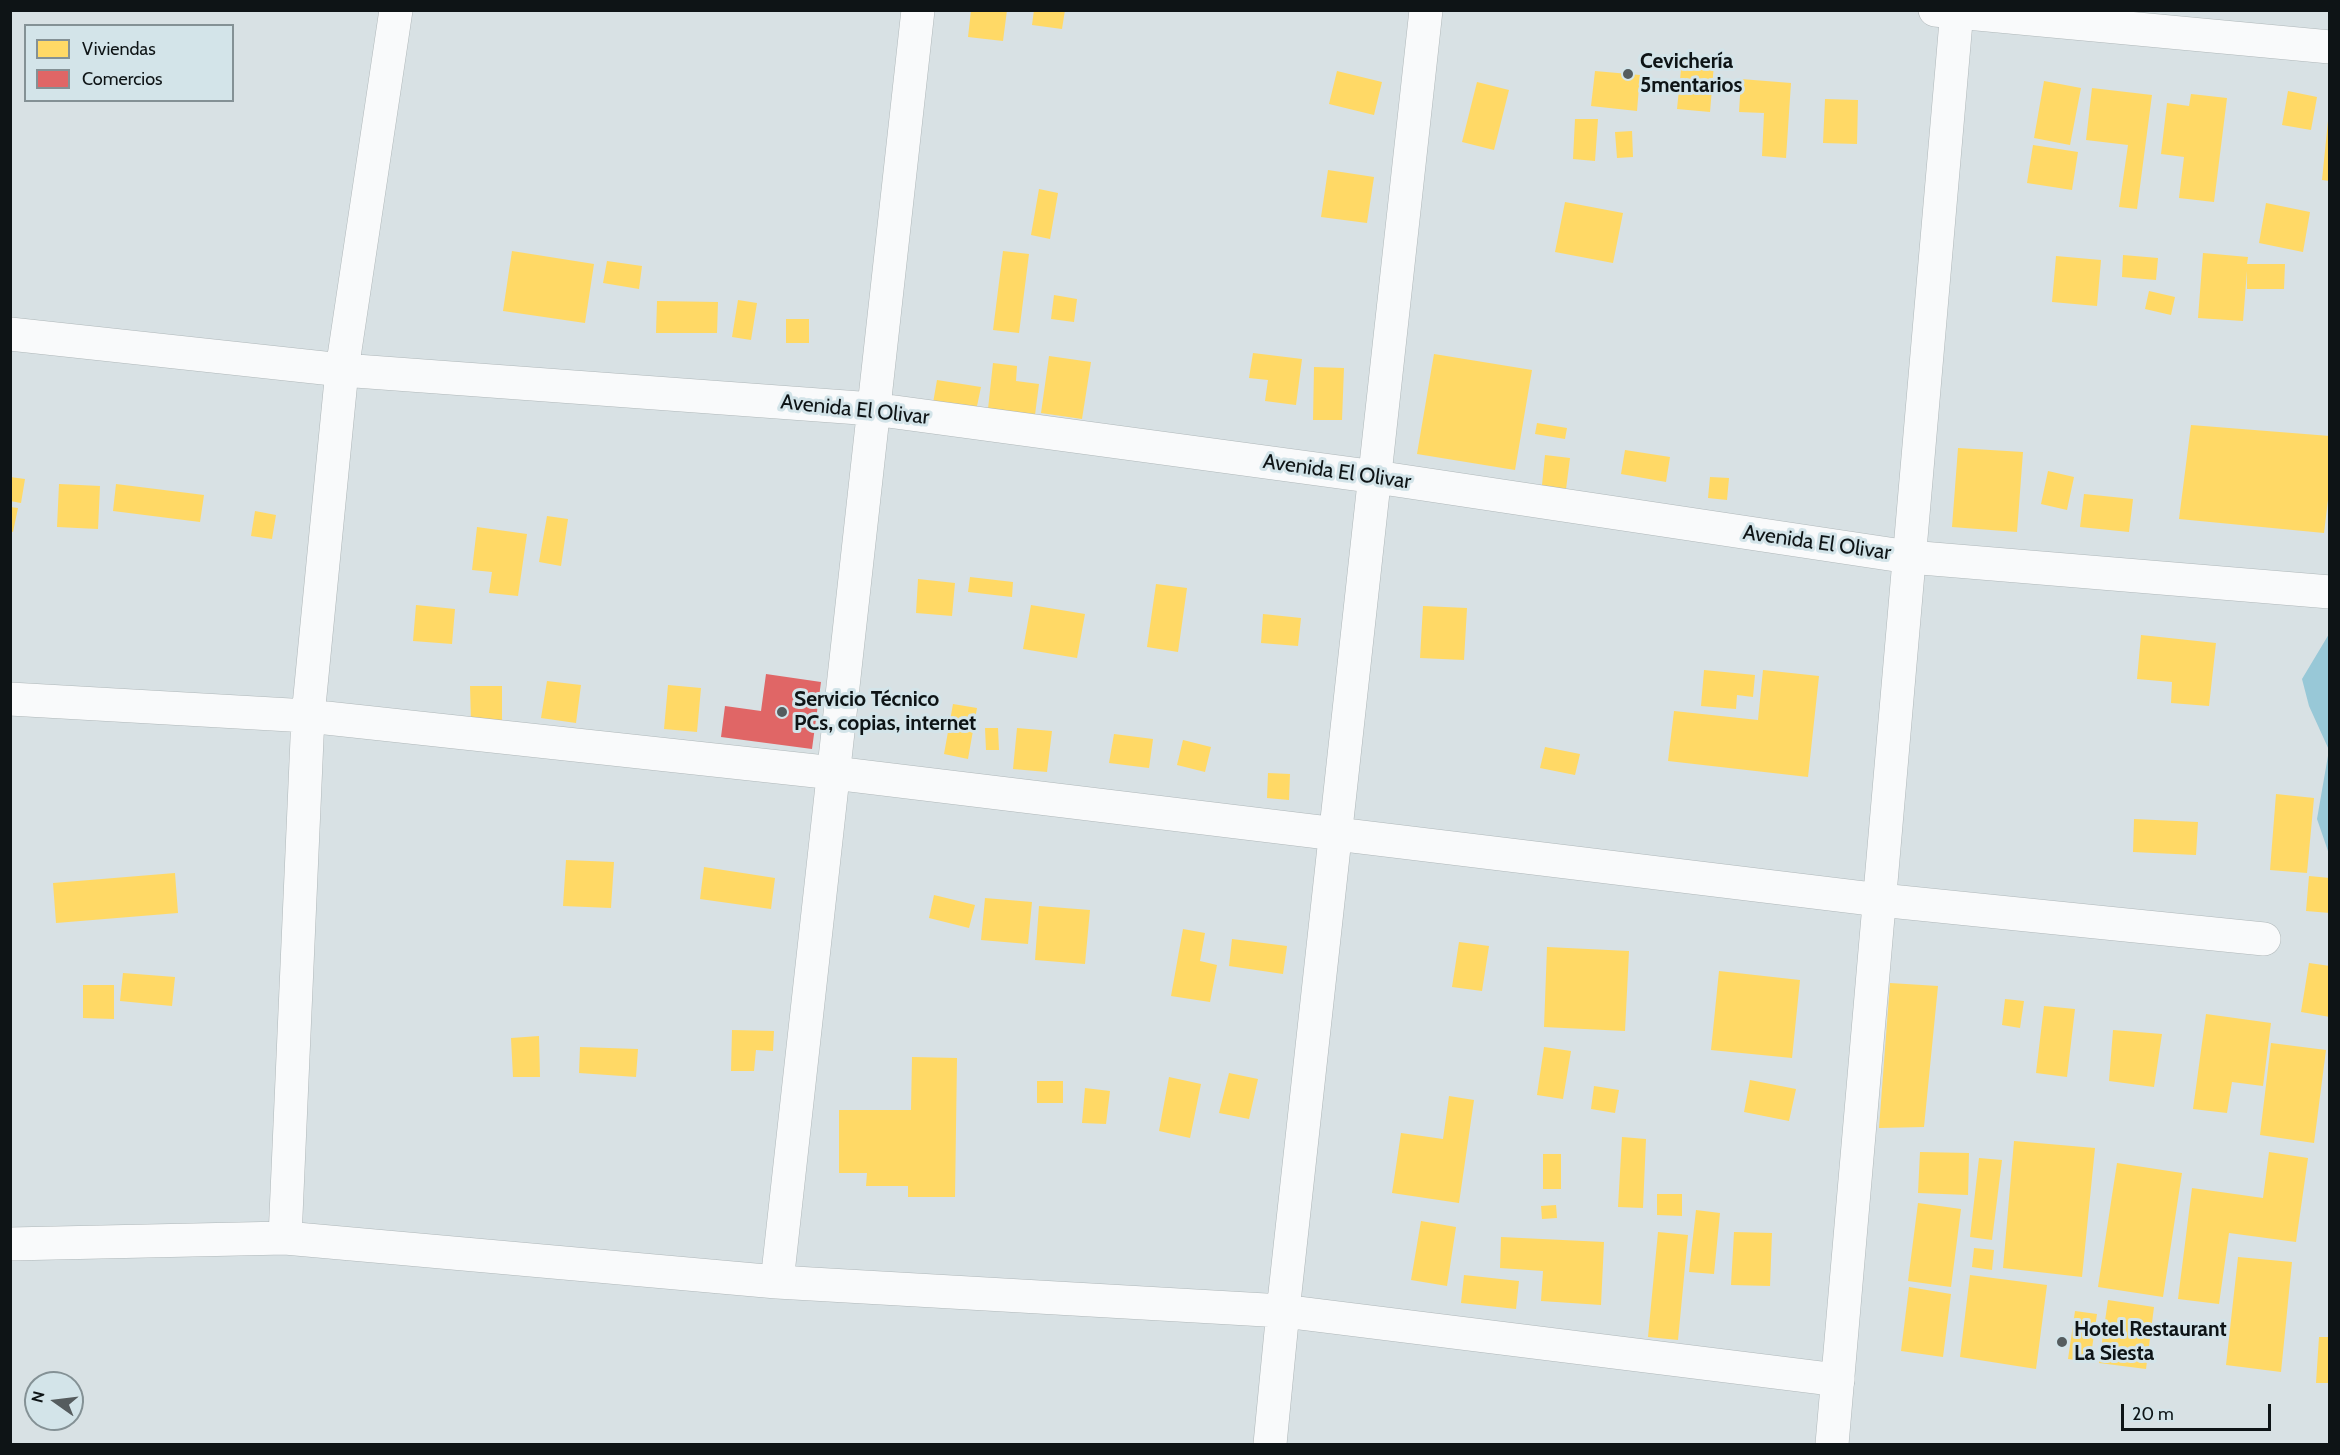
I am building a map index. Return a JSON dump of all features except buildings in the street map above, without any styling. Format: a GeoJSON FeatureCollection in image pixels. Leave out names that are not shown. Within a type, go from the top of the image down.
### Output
{"type":"FeatureCollection","features":[{"type":"Feature","properties":{"kind":"street"},"geometry":{"type":"LineString","coordinates":[[285,1238],[308,716],[342,370],[396,10]]}},
{"type":"Feature","properties":{"kind":"street"},"geometry":{"type":"LineString","coordinates":[[777,1282],[918,10]]}},
{"type":"Feature","properties":{"kind":"street"},"geometry":{"type":"LineString","coordinates":[[1270,1444],[1426,10]]}},
{"type":"Feature","properties":{"kind":"street"},"geometry":{"type":"LineString","coordinates":[[1832,1444],[1910,557],[1950,12],[2330,47]]}},
{"type":"Feature","properties":{"kind":"street","name":"Avenida El Olivar"},"geometry":{"type":"LineString","coordinates":[[10,334],[342,370],[873,409],[1376,477],[1910,557],[2330,592]]}},
{"type":"Feature","properties":{"kind":"street"},"geometry":{"type":"LineString","coordinates":[[10,699],[308,716],[834,773],[1880,900],[2264,939]]}},
{"type":"Feature","properties":{"kind":"street"},"geometry":{"type":"LineString","coordinates":[[10,1244],[285,1238],[777,1282],[1283,1311],[1838,1380]]}},
{"type":"Feature","properties":{"kind":"shaded area"},"geometry":{"type":"Polygon","coordinates":[[[2329,634],[2329,750],[2309,706],[2302,679],[2329,634]]]}},
{"type":"Feature","properties":{"kind":"shaded area"},"geometry":{"type":"Polygon","coordinates":[[[2329,750],[2329,854],[2317,819],[2329,750]]]}},
{"type":"Feature","properties":{"kind":"place","name":"Cevichería 5mentarios"},"geometry":{"type":"Point","coordinates":[1628,74]}},
{"type":"Feature","properties":{"kind":"place","name":"Servicio Técnico PCs, copias, internet"},"geometry":{"type":"Point","coordinates":[782,712]}},
{"type":"Feature","properties":{"kind":"place","name":"Hotel Restaurant La Siesta"},"geometry":{"type":"Point","coordinates":[2062,1342]}}]}
